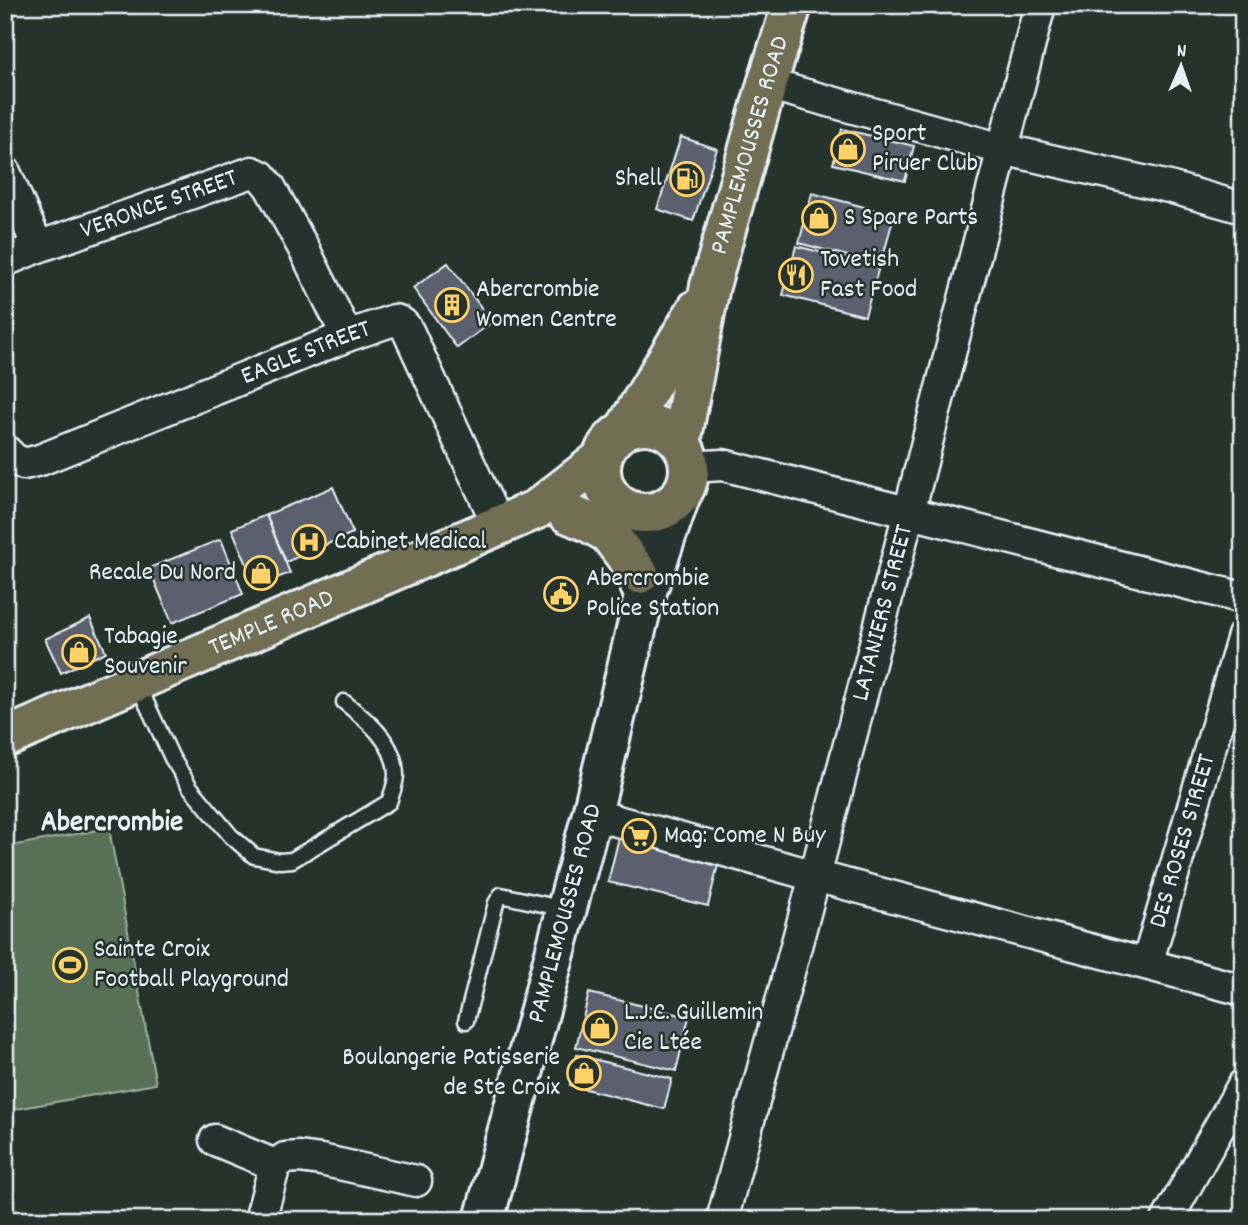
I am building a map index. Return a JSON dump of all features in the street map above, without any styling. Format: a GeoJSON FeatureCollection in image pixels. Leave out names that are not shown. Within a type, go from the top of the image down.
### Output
{"type":"FeatureCollection","features":[{"type":"Feature","properties":{"kind":"main road","name":"PAMPLEMOUSSES ROAD"},"geometry":{"type":"LineString","coordinates":[[684,468],[710,286],[792,5]]}},
{"type":"Feature","properties":{"kind":"main road","name":"PAMPLEMOUSSES ROAD"},"geometry":{"type":"LineString","coordinates":[[601,459],[610,442],[625,429],[710,286]]}},
{"type":"Feature","properties":{"kind":"main road"},"geometry":{"type":"LineString","coordinates":[[625,429],[649,424],[672,434],[684,468],[641,590]]}},
{"type":"Feature","properties":{"kind":"main road"},"geometry":{"type":"LineString","coordinates":[[601,459],[603,485],[610,496],[625,508],[641,590]]}},
{"type":"Feature","properties":{"kind":"main road","name":"TEMPLE ROAD"},"geometry":{"type":"LineString","coordinates":[[552,511],[601,459]]}},
{"type":"Feature","properties":{"kind":"main road","name":"TEMPLE ROAD"},"geometry":{"type":"LineString","coordinates":[[5,738],[498,525],[552,511],[625,508],[642,513],[664,509],[674,503],[684,468]]}},
{"type":"Feature","properties":{"kind":"main road"},"geometry":{"type":"LineString","coordinates":[[552,511],[588,522],[610,534],[641,590]]}},
{"type":"Feature","properties":{"kind":"main road","name":"PAMPLEMOUSSES ROAD"},"geometry":{"type":"LineString","coordinates":[[484,1220],[592,814],[641,590]]}},
{"type":"Feature","properties":{"kind":"street","name":"LATANIERS STREET"},"geometry":{"type":"LineString","coordinates":[[722,1220],[815,876],[1040,5]]}},
{"type":"Feature","properties":{"kind":"street"},"geometry":{"type":"LineString","coordinates":[[767,84],[1002,149],[1169,187],[1243,208]]}},
{"type":"Feature","properties":{"kind":"street"},"geometry":{"type":"LineString","coordinates":[[5,172],[38,247]]}},
{"type":"Feature","properties":{"kind":"street","name":"VERONCE STREET"},"geometry":{"type":"LineString","coordinates":[[5,261],[252,172],[261,176],[270,187],[347,336]]}},
{"type":"Feature","properties":{"kind":"street","name":"EAGLE STREET"},"geometry":{"type":"LineString","coordinates":[[5,450],[24,464],[40,460],[347,336],[399,320],[404,325],[498,525]]}},
{"type":"Feature","properties":{"kind":"street"},"geometry":{"type":"LineString","coordinates":[[684,468],[723,466],[1243,598]]}},
{"type":"Feature","properties":{"kind":"street","name":"DES ROSES STREET"},"geometry":{"type":"LineString","coordinates":[[1147,964],[1243,636]]}},
{"type":"Feature","properties":{"kind":"street"},"geometry":{"type":"LineString","coordinates":[[592,814],[1243,990]]}},
{"type":"Feature","properties":{"kind":"street"},"geometry":{"type":"LineString","coordinates":[[1167,1220],[1243,1085]]}},
{"type":"Feature","properties":{"kind":"street"},"geometry":{"type":"LineString","coordinates":[[215,1140],[275,1165]]}},
{"type":"Feature","properties":{"kind":"street"},"geometry":{"type":"LineString","coordinates":[[260,1220],[275,1165],[285,1158],[321,1160],[416,1181]]}},
{"type":"Feature","properties":{"kind":"lane"},"geometry":{"type":"LineString","coordinates":[[136,682],[172,758],[190,787],[231,836],[254,856],[279,861],[292,860],[389,802],[396,775],[386,743],[366,719],[344,702]]}},
{"type":"Feature","properties":{"kind":"lane"},"geometry":{"type":"LineString","coordinates":[[466,1021],[496,903],[501,895],[566,909]]}},
{"type":"Feature","properties":{"kind":"green space","name":"Sainte Croix Football Playground"},"geometry":{"type":"Polygon","coordinates":[[[109,828],[156,1084],[5,1111],[5,847],[109,828]]]}},
{"type":"Feature","properties":{"kind":"building"},"geometry":{"type":"Polygon","coordinates":[[[842,129],[914,146],[905,181],[833,164],[842,129]]]}},
{"type":"Feature","properties":{"kind":"building","name":"Shell"},"geometry":{"type":"Polygon","coordinates":[[[681,137],[717,149],[693,221],[657,209],[681,137]]]}},
{"type":"Feature","properties":{"kind":"building"},"geometry":{"type":"Polygon","coordinates":[[[812,193],[894,215],[881,265],[799,243],[812,193]]]}},
{"type":"Feature","properties":{"kind":"building"},"geometry":{"type":"Polygon","coordinates":[[[796,246],[879,267],[865,316],[783,295],[796,246]]]}},
{"type":"Feature","properties":{"kind":"building","name":"Abercrombie Women Centre"},"geometry":{"type":"Polygon","coordinates":[[[448,263],[492,322],[457,348],[413,288],[448,263]]]}},
{"type":"Feature","properties":{"kind":"building"},"geometry":{"type":"Polygon","coordinates":[[[333,487],[353,533],[286,562],[266,515],[333,487]]]}},
{"type":"Feature","properties":{"kind":"building"},"geometry":{"type":"Polygon","coordinates":[[[266,515],[290,573],[256,586],[232,529],[266,515]]]}},
{"type":"Feature","properties":{"kind":"building"},"geometry":{"type":"Polygon","coordinates":[[[221,539],[243,594],[172,623],[149,568],[221,539]]]}},
{"type":"Feature","properties":{"kind":"building"},"geometry":{"type":"Polygon","coordinates":[[[90,618],[106,652],[61,673],[45,639],[90,618]]]}},
{"type":"Feature","properties":{"kind":"building"},"geometry":{"type":"Polygon","coordinates":[[[621,829],[721,852],[708,906],[608,882],[621,829]]]}},
{"type":"Feature","properties":{"kind":"building"},"geometry":{"type":"Polygon","coordinates":[[[589,993],[689,1017],[676,1071],[576,1047],[589,993]]]}},
{"type":"Feature","properties":{"kind":"building"},"geometry":{"type":"Polygon","coordinates":[[[577,1055],[672,1079],[664,1109],[570,1085],[577,1055]]]}},
{"type":"Feature","properties":{"kind":"place","name":"Sport Piruer Club"},"geometry":{"type":"Point","coordinates":[848,149]}},
{"type":"Feature","properties":{"kind":"place","name":"Shell"},"geometry":{"type":"Point","coordinates":[687,179]}},
{"type":"Feature","properties":{"kind":"place","name":"S Spare Parts"},"geometry":{"type":"Point","coordinates":[819,218]}},
{"type":"Feature","properties":{"kind":"place","name":"Tovetish Fast Food"},"geometry":{"type":"Point","coordinates":[796,275]}},
{"type":"Feature","properties":{"kind":"place","name":"Abercrombie Women Centre"},"geometry":{"type":"Point","coordinates":[452,305]}},
{"type":"Feature","properties":{"kind":"place","name":"Cabinet Medical"},"geometry":{"type":"Point","coordinates":[309,542]}},
{"type":"Feature","properties":{"kind":"place","name":"Recale Du Nord"},"geometry":{"type":"Point","coordinates":[261,573]}},
{"type":"Feature","properties":{"kind":"place","name":"Abercrombie Police Station"},"geometry":{"type":"Point","coordinates":[561,594]}},
{"type":"Feature","properties":{"kind":"place","name":"Tabagie Souvenir"},"geometry":{"type":"Point","coordinates":[79,652]}},
{"type":"Feature","properties":{"kind":"place","name":"Mag: Come N Buy"},"geometry":{"type":"Point","coordinates":[639,836]}},
{"type":"Feature","properties":{"kind":"place","name":"Sainte Croix Football Playground"},"geometry":{"type":"Point","coordinates":[70,965]}},
{"type":"Feature","properties":{"kind":"place","name":"L.J.C. Guillemin Cie Ltée"},"geometry":{"type":"Point","coordinates":[600,1028]}},
{"type":"Feature","properties":{"kind":"place","name":"Boulangerie Patisserie de Ste Croix"},"geometry":{"type":"Point","coordinates":[584,1073]}},
{"type":"Feature","properties":{"kind":"district","name":"Abercrombie"},"geometry":{"type":"Point","coordinates":[112,824]}}]}
